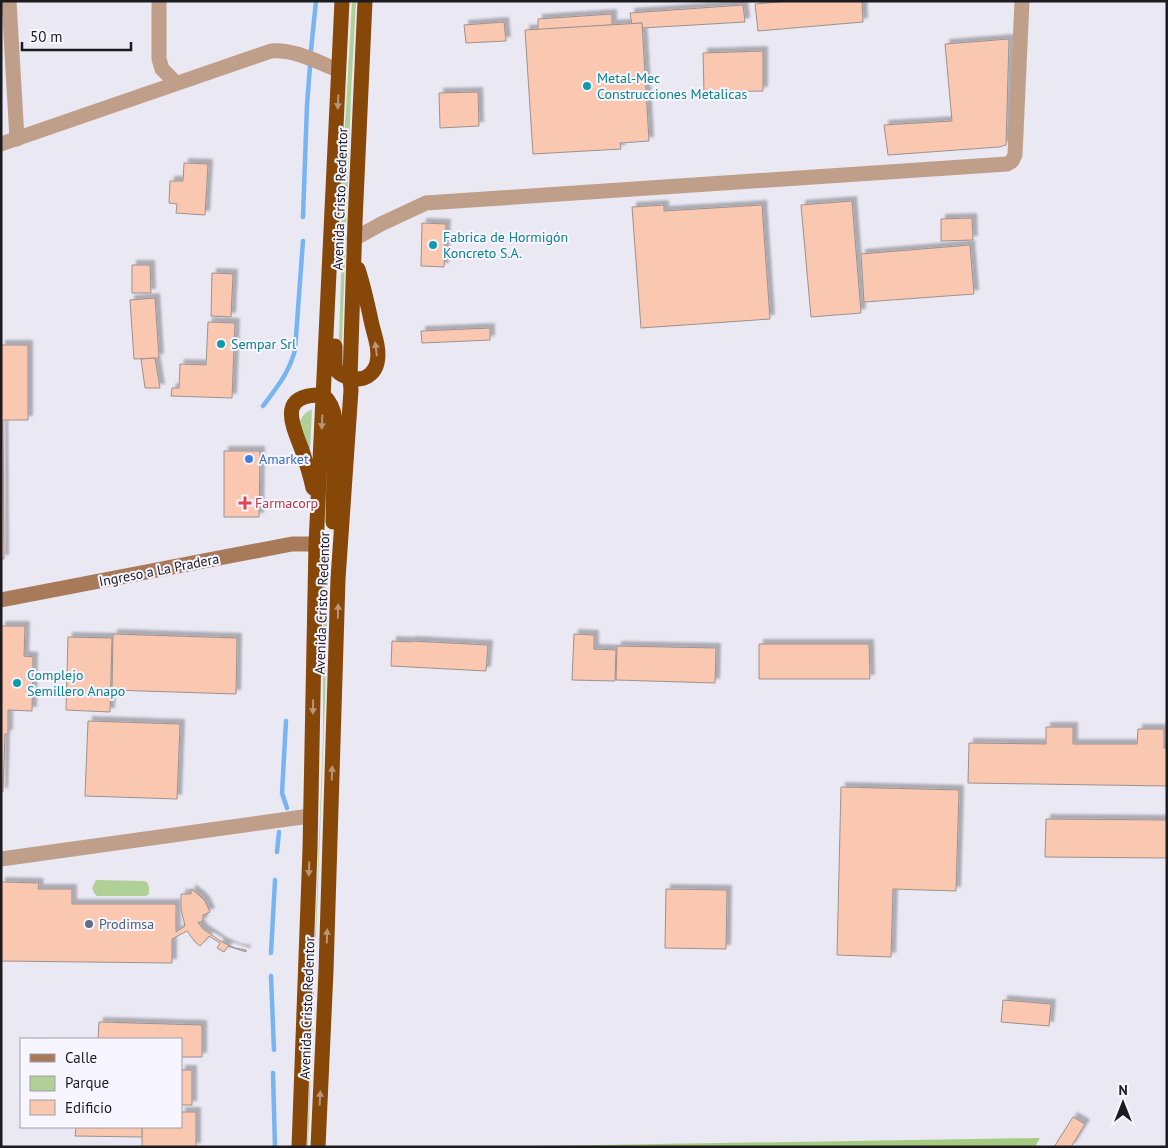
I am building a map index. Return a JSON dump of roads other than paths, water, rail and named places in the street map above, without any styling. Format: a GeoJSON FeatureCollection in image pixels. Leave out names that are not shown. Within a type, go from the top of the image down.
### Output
{"type":"FeatureCollection","features":[{"type":"Feature","properties":{"kind":"highway","name":"Avenida Cristo Redentor"},"geometry":{"type":"LineString","coordinates":[[299,1147],[306,976],[316,544],[342,1]]}},
{"type":"Feature","properties":{"kind":"highway","name":"Avenida Cristo Redentor"},"geometry":{"type":"LineString","coordinates":[[318,1147],[338,579],[351,390],[354,239],[365,1]]}},
{"type":"Feature","properties":{"kind":"highway"},"geometry":{"type":"LineString","coordinates":[[331,229],[336,285],[335,368],[341,375],[360,379],[372,373],[377,364],[378,351],[363,286],[354,258]]}},
{"type":"Feature","properties":{"kind":"highway"},"geometry":{"type":"LineString","coordinates":[[318,509],[310,471],[292,424],[291,416],[293,406],[300,399],[309,396],[323,396],[331,404],[334,412],[333,536],[338,579]]}},
{"type":"Feature","properties":{"kind":"street"},"geometry":{"type":"LineString","coordinates":[[9,1],[17,139]]}},
{"type":"Feature","properties":{"kind":"street"},"geometry":{"type":"LineString","coordinates":[[158,1],[159,59],[162,69],[176,83]]}},
{"type":"Feature","properties":{"kind":"street"},"geometry":{"type":"LineString","coordinates":[[354,239],[426,203],[1007,164],[1016,155],[1022,1]]}},
{"type":"Feature","properties":{"kind":"street"},"geometry":{"type":"LineString","coordinates":[[1,144],[271,51],[292,52],[338,70]]}},
{"type":"Feature","properties":{"kind":"street","name":"Ingreso a La Pradera"},"geometry":{"type":"LineString","coordinates":[[1,600],[292,544],[316,544]]}},
{"type":"Feature","properties":{"kind":"street"},"geometry":{"type":"LineString","coordinates":[[1,860],[310,816]]}},
{"type":"Feature","properties":{"kind":"waterway"},"geometry":{"type":"LineString","coordinates":[[311,50],[316,1]]}},
{"type":"Feature","properties":{"kind":"waterway"},"geometry":{"type":"LineString","coordinates":[[303,217],[310,66]]}},
{"type":"Feature","properties":{"kind":"waterway"},"geometry":{"type":"LineString","coordinates":[[263,406],[286,373],[295,350],[303,241]]}},
{"type":"Feature","properties":{"kind":"waterway"},"geometry":{"type":"LineString","coordinates":[[286,721],[282,793],[287,808]]}},
{"type":"Feature","properties":{"kind":"waterway"},"geometry":{"type":"LineString","coordinates":[[277,852],[279,832]]}},
{"type":"Feature","properties":{"kind":"waterway"},"geometry":{"type":"LineString","coordinates":[[271,953],[275,880]]}},
{"type":"Feature","properties":{"kind":"waterway"},"geometry":{"type":"LineString","coordinates":[[271,976],[274,1050]]}},
{"type":"Feature","properties":{"kind":"waterway"},"geometry":{"type":"LineString","coordinates":[[273,1073],[275,1147]]}},
{"type":"Feature","properties":{"kind":"place","name":"Metal-Mec Construcciones Metalicas"},"geometry":{"type":"Point","coordinates":[587,86]}},
{"type":"Feature","properties":{"kind":"place","name":"Fabrica de Hormigón Koncreto S.A."},"geometry":{"type":"Point","coordinates":[433,245]}},
{"type":"Feature","properties":{"kind":"place","name":"Sempar Srl"},"geometry":{"type":"Point","coordinates":[221,344]}},
{"type":"Feature","properties":{"kind":"place","name":"Amarket"},"geometry":{"type":"Point","coordinates":[249,459]}},
{"type":"Feature","properties":{"kind":"place","name":"Farmacorp"},"geometry":{"type":"Point","coordinates":[245,503]}},
{"type":"Feature","properties":{"kind":"place","name":"Complejo Semillero Anapo"},"geometry":{"type":"Point","coordinates":[17,683]}},
{"type":"Feature","properties":{"kind":"place","name":"Prodimsa"},"geometry":{"type":"Point","coordinates":[89,924]}}]}
